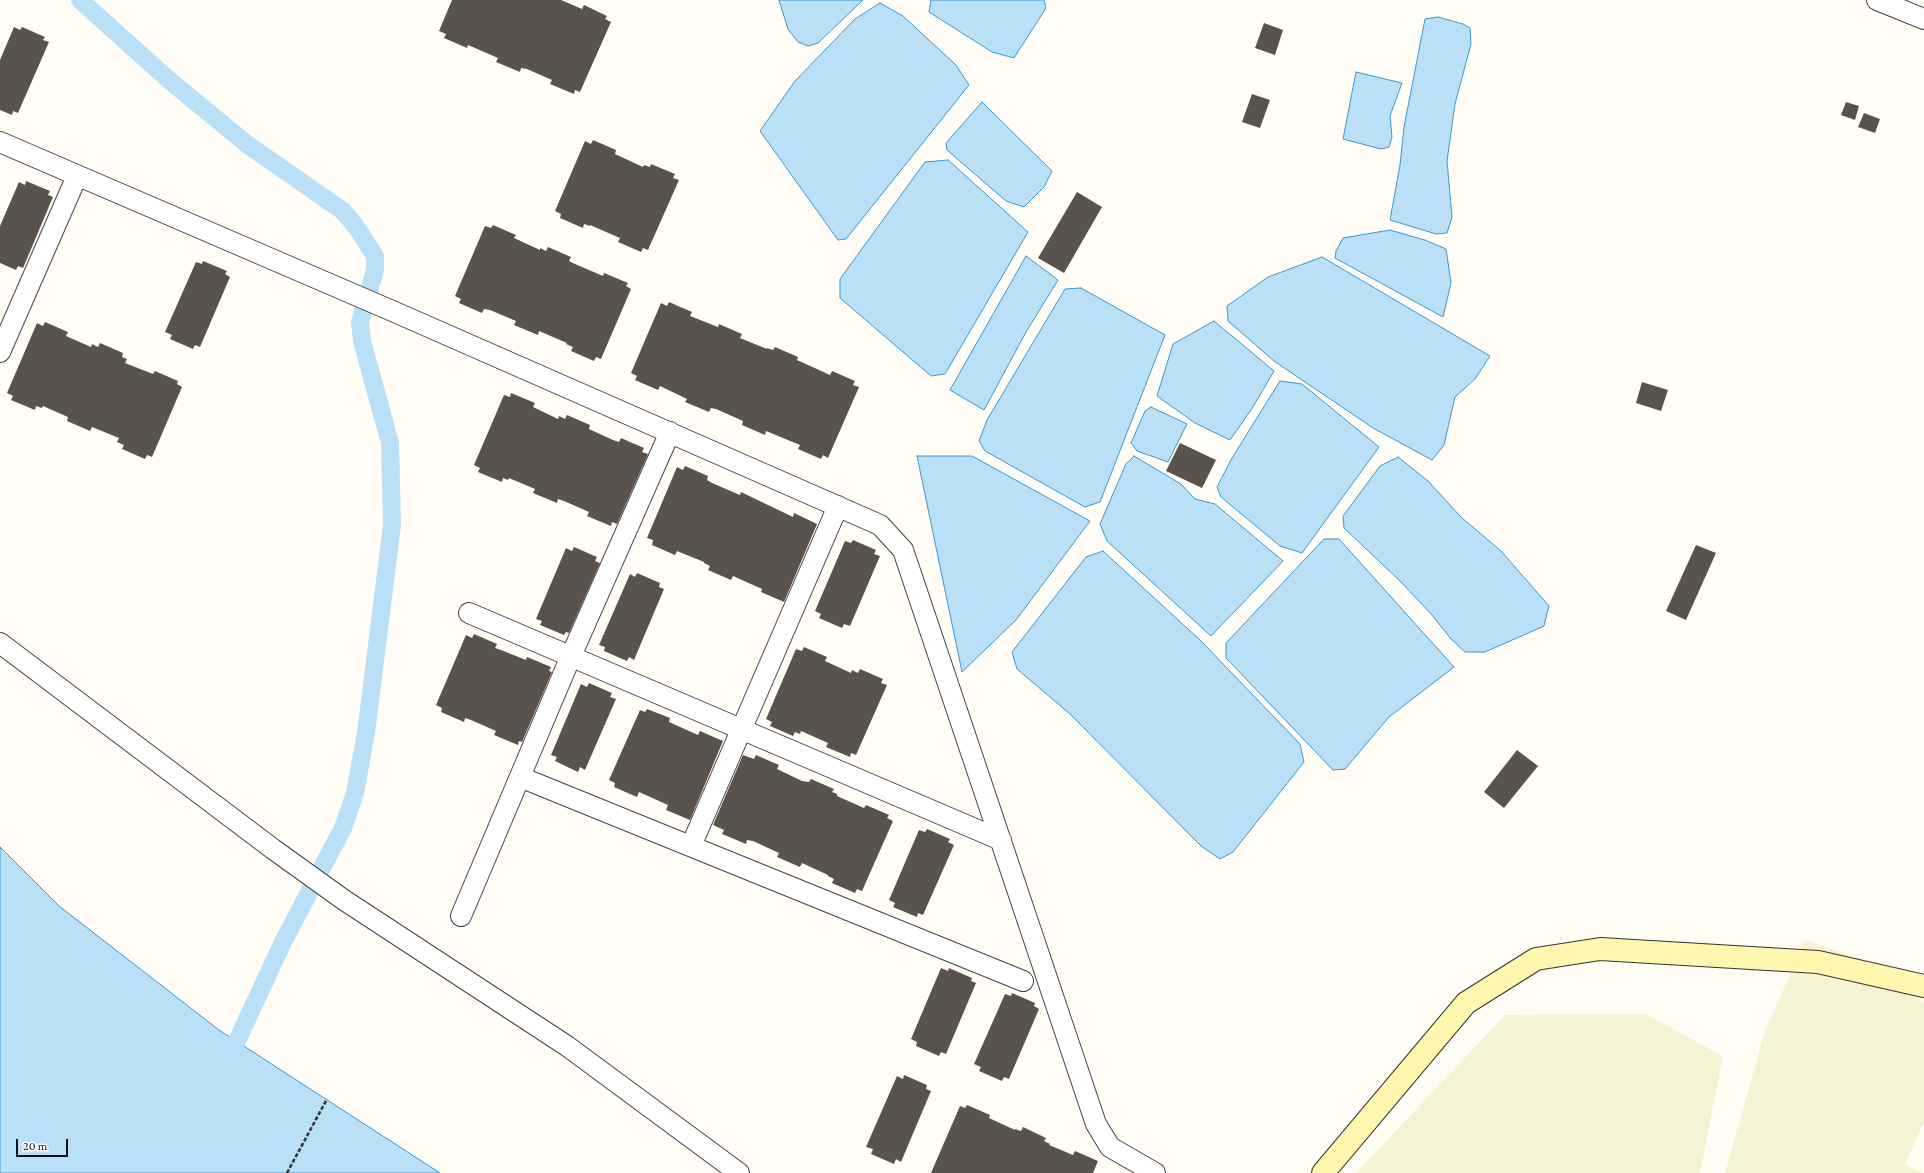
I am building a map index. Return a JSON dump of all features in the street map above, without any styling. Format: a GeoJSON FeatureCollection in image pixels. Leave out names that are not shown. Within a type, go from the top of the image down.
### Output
{"type":"FeatureCollection","features":[{"type":"Feature","properties":{"kind":"main road"},"geometry":{"type":"LineString","coordinates":[[1322,1173],[1466,1003],[1536,959],[1600,948],[1818,962],[1924,986]]}},
{"type":"Feature","properties":{"kind":"street"},"geometry":{"type":"LineString","coordinates":[[1877,0],[1924,19]]}},
{"type":"Feature","properties":{"kind":"street"},"geometry":{"type":"LineString","coordinates":[[0,142],[397,312],[880,525],[903,550],[1096,1124],[1110,1147],[1155,1173]]}},
{"type":"Feature","properties":{"kind":"street"},"geometry":{"type":"LineString","coordinates":[[0,352],[78,176]]}},
{"type":"Feature","properties":{"kind":"street"},"geometry":{"type":"LineString","coordinates":[[461,916],[570,656],[670,432]]}},
{"type":"Feature","properties":{"kind":"street"},"geometry":{"type":"LineString","coordinates":[[691,846],[838,506]]}},
{"type":"Feature","properties":{"kind":"street"},"geometry":{"type":"LineString","coordinates":[[469,612],[1001,840]]}},
{"type":"Feature","properties":{"kind":"street"},"geometry":{"type":"LineString","coordinates":[[0,643],[273,849],[344,900],[567,1046],[739,1173]]}},
{"type":"Feature","properties":{"kind":"street"},"geometry":{"type":"LineString","coordinates":[[520,777],[1022,981]]}},
{"type":"Feature","properties":{"kind":"path"},"geometry":{"type":"LineString","coordinates":[[288,1173],[327,1099]]}},
{"type":"Feature","properties":{"kind":"shaded area"},"geometry":{"type":"Polygon","coordinates":[[[1805,940],[1864,960],[1924,1003],[1924,1122],[1905,1164],[1923,1173],[1725,1173],[1764,1034],[1805,940]]]}},
{"type":"Feature","properties":{"kind":"shaded area"},"geometry":{"type":"Polygon","coordinates":[[[1645,1014],[1723,1056],[1700,1173],[1356,1173],[1505,1015],[1645,1014]]]}},
{"type":"Feature","properties":{"kind":"water"},"geometry":{"type":"Polygon","coordinates":[[[779,0],[863,0],[818,43],[808,46],[798,42],[788,29],[779,0]]]}},
{"type":"Feature","properties":{"kind":"water"},"geometry":{"type":"Polygon","coordinates":[[[931,0],[1044,0],[1046,8],[1014,58],[992,52],[929,12],[931,0]]]}},
{"type":"Feature","properties":{"kind":"water"},"geometry":{"type":"Polygon","coordinates":[[[880,3],[903,16],[956,65],[969,85],[846,239],[838,240],[760,131],[795,81],[855,19],[880,3]]]}},
{"type":"Feature","properties":{"kind":"water"},"geometry":{"type":"Polygon","coordinates":[[[1438,17],[1463,24],[1470,28],[1471,44],[1455,104],[1447,161],[1452,217],[1447,233],[1436,234],[1390,220],[1400,165],[1404,127],[1425,19],[1438,17]]]}},
{"type":"Feature","properties":{"kind":"water"},"geometry":{"type":"Polygon","coordinates":[[[1356,72],[1402,83],[1390,116],[1392,137],[1389,147],[1381,149],[1343,139],[1356,72]]]}},
{"type":"Feature","properties":{"kind":"water"},"geometry":{"type":"Polygon","coordinates":[[[982,102],[1052,171],[1044,187],[1024,207],[1006,201],[947,150],[946,143],[982,102]]]}},
{"type":"Feature","properties":{"kind":"water"},"geometry":{"type":"Polygon","coordinates":[[[948,160],[1028,232],[945,374],[931,376],[840,298],[840,279],[925,162],[948,160]]]}},
{"type":"Feature","properties":{"kind":"water"},"geometry":{"type":"Polygon","coordinates":[[[1390,230],[1425,240],[1446,249],[1451,283],[1443,317],[1335,258],[1336,251],[1343,238],[1390,230]]]}},
{"type":"Feature","properties":{"kind":"water"},"geometry":{"type":"Polygon","coordinates":[[[1026,256],[1058,280],[1026,332],[984,410],[950,390],[1026,256]]]}},
{"type":"Feature","properties":{"kind":"water"},"geometry":{"type":"Polygon","coordinates":[[[1322,257],[1490,356],[1475,379],[1455,397],[1444,445],[1432,460],[1373,428],[1274,361],[1228,321],[1227,306],[1268,277],[1322,257]]]}},
{"type":"Feature","properties":{"kind":"water"},"geometry":{"type":"Polygon","coordinates":[[[1081,288],[1165,335],[1100,502],[1085,507],[985,451],[979,441],[987,420],[1065,289],[1081,288]]]}},
{"type":"Feature","properties":{"kind":"water"},"geometry":{"type":"Polygon","coordinates":[[[1214,321],[1274,371],[1253,407],[1230,440],[1195,423],[1157,396],[1173,344],[1214,321]]]}},
{"type":"Feature","properties":{"kind":"water"},"geometry":{"type":"Polygon","coordinates":[[[1280,381],[1302,384],[1379,447],[1302,553],[1280,546],[1221,497],[1217,487],[1232,458],[1280,381]]]}},
{"type":"Feature","properties":{"kind":"water"},"geometry":{"type":"Polygon","coordinates":[[[1151,407],[1187,424],[1168,462],[1137,451],[1131,443],[1145,411],[1151,407]]]}},
{"type":"Feature","properties":{"kind":"water"},"geometry":{"type":"Polygon","coordinates":[[[917,456],[972,456],[1090,521],[1016,620],[962,672],[917,456]]]}},
{"type":"Feature","properties":{"kind":"water"},"geometry":{"type":"Polygon","coordinates":[[[1134,456],[1181,484],[1195,499],[1215,504],[1283,561],[1211,636],[1107,541],[1100,524],[1126,464],[1134,456]]]}},
{"type":"Feature","properties":{"kind":"water"},"geometry":{"type":"Polygon","coordinates":[[[1398,457],[1428,481],[1461,517],[1501,551],[1549,606],[1544,626],[1485,652],[1465,652],[1451,639],[1432,615],[1401,582],[1344,528],[1343,516],[1380,466],[1398,457]]]}},
{"type":"Feature","properties":{"kind":"water"},"geometry":{"type":"Polygon","coordinates":[[[1324,539],[1339,539],[1454,667],[1389,717],[1345,769],[1333,770],[1226,658],[1226,643],[1324,539]]]}},
{"type":"Feature","properties":{"kind":"water"},"geometry":{"type":"Polygon","coordinates":[[[1103,551],[1200,640],[1300,744],[1304,762],[1233,852],[1220,859],[1201,846],[1070,714],[1017,669],[1012,652],[1086,557],[1103,551]]]}},
{"type":"Feature","properties":{"kind":"water"},"geometry":{"type":"Polygon","coordinates":[[[0,847],[59,906],[219,1030],[440,1173],[0,1173],[0,847]]]}},
{"type":"Feature","properties":{"kind":"building"},"geometry":{"type":"Polygon","coordinates":[[[452,0],[561,0],[582,9],[584,5],[607,16],[605,19],[611,22],[580,92],[575,90],[574,94],[550,84],[552,80],[527,69],[521,68],[520,72],[496,62],[498,58],[468,45],[467,48],[444,38],[446,34],[439,31],[452,0]]]}},
{"type":"Feature","properties":{"kind":"building"},"geometry":{"type":"Polygon","coordinates":[[[1264,23],[1283,30],[1275,55],[1255,48],[1264,23]]]}},
{"type":"Feature","properties":{"kind":"building"},"geometry":{"type":"Polygon","coordinates":[[[14,27],[20,30],[22,27],[45,37],[43,40],[49,42],[18,113],[13,111],[12,115],[0,110],[0,60],[14,27]]]}},
{"type":"Feature","properties":{"kind":"building"},"geometry":{"type":"Polygon","coordinates":[[[1252,94],[1270,100],[1260,128],[1242,122],[1252,94]]]}},
{"type":"Feature","properties":{"kind":"building"},"geometry":{"type":"Polygon","coordinates":[[[1846,102],[1859,106],[1855,120],[1841,115],[1846,102]]]}},
{"type":"Feature","properties":{"kind":"building"},"geometry":{"type":"Polygon","coordinates":[[[1864,113],[1880,119],[1875,133],[1858,127],[1864,113]]]}},
{"type":"Feature","properties":{"kind":"building"},"geometry":{"type":"Polygon","coordinates":[[[593,140],[616,150],[615,154],[643,167],[644,165],[650,167],[651,164],[675,174],[673,178],[679,180],[648,250],[643,248],[641,252],[618,242],[620,238],[590,225],[584,224],[583,228],[560,218],[561,214],[555,211],[585,141],[591,144],[593,140]]]}},
{"type":"Feature","properties":{"kind":"building"},"geometry":{"type":"Polygon","coordinates":[[[26,181],[50,191],[48,195],[53,197],[23,268],[18,266],[16,270],[0,263],[0,226],[19,182],[25,185],[26,181]]]}},
{"type":"Feature","properties":{"kind":"building"},"geometry":{"type":"Polygon","coordinates":[[[1077,192],[1102,207],[1064,273],[1038,258],[1077,192]]]}},
{"type":"Feature","properties":{"kind":"building"},"geometry":{"type":"Polygon","coordinates":[[[493,225],[516,235],[514,238],[540,250],[540,248],[546,251],[548,247],[571,257],[569,261],[575,264],[603,276],[604,273],[628,283],[626,286],[631,289],[601,359],[596,357],[594,361],[571,351],[573,347],[566,344],[567,343],[539,331],[538,335],[514,325],[516,321],[490,310],[484,309],[482,313],[459,303],[461,299],[455,296],[485,226],[491,228],[493,225]]]}},
{"type":"Feature","properties":{"kind":"building"},"geometry":{"type":"Polygon","coordinates":[[[203,261],[227,271],[225,274],[230,277],[200,347],[195,345],[193,349],[170,339],[172,335],[165,332],[196,262],[202,264],[203,261]]]}},
{"type":"Feature","properties":{"kind":"building"},"geometry":{"type":"Polygon","coordinates":[[[669,302],[692,312],[690,316],[718,327],[719,324],[742,334],[740,338],[767,349],[773,350],[775,347],[798,357],[797,360],[830,375],[832,371],[855,381],[853,385],[859,387],[828,458],[823,455],[821,459],[798,449],[800,445],[766,431],[765,435],[742,425],[743,421],[716,409],[711,408],[709,412],[685,402],[687,399],[660,386],[658,390],[635,380],[637,376],[631,373],[661,303],[667,306],[669,302]]]}},
{"type":"Feature","properties":{"kind":"building"},"geometry":{"type":"Polygon","coordinates":[[[45,322],[68,332],[66,336],[91,347],[92,344],[98,347],[100,343],[123,353],[122,357],[127,359],[125,363],[153,374],[155,371],[178,381],[177,384],[182,387],[152,457],[147,455],[145,459],[122,449],[124,445],[117,442],[119,438],[92,427],[90,431],[67,421],[68,417],[43,406],[42,408],[36,406],[35,410],[11,400],[13,396],[7,393],[37,323],[43,326],[45,322]]]}},
{"type":"Feature","properties":{"kind":"building"},"geometry":{"type":"Polygon","coordinates":[[[1642,382],[1668,390],[1661,411],[1636,403],[1642,382]]]}},
{"type":"Feature","properties":{"kind":"building"},"geometry":{"type":"Polygon","coordinates":[[[511,393],[535,403],[533,407],[558,419],[559,416],[565,419],[567,415],[590,425],[589,429],[613,440],[619,442],[621,438],[644,448],[642,452],[648,454],[617,524],[612,522],[611,526],[587,516],[589,512],[564,501],[558,499],[557,503],[533,493],[535,489],[509,478],[508,480],[503,478],[502,482],[478,472],[480,468],[474,465],[504,395],[510,397],[511,393]]]}},
{"type":"Feature","properties":{"kind":"building"},"geometry":{"type":"Polygon","coordinates":[[[1180,443],[1216,460],[1202,488],[1166,471],[1180,443]]]}},
{"type":"Feature","properties":{"kind":"building"},"geometry":{"type":"Polygon","coordinates":[[[685,466],[708,476],[707,480],[712,483],[740,495],[741,492],[793,517],[794,513],[817,524],[784,602],[761,592],[762,589],[733,576],[731,580],[708,570],[710,566],[704,562],[677,551],[675,555],[652,545],[653,540],[647,538],[677,467],[683,470],[685,466]]]}},
{"type":"Feature","properties":{"kind":"building"},"geometry":{"type":"Polygon","coordinates":[[[853,540],[876,550],[874,554],[880,556],[850,626],[844,624],[842,628],[819,618],[821,614],[815,611],[845,541],[851,543],[853,540]]]}},
{"type":"Feature","properties":{"kind":"building"},"geometry":{"type":"Polygon","coordinates":[[[1696,545],[1716,553],[1686,620],[1666,611],[1696,545]]]}},
{"type":"Feature","properties":{"kind":"building"},"geometry":{"type":"Polygon","coordinates":[[[574,547],[597,557],[595,561],[600,563],[569,633],[566,632],[564,635],[540,625],[542,621],[536,619],[566,548],[572,551],[574,547]]]}},
{"type":"Feature","properties":{"kind":"building"},"geometry":{"type":"Polygon","coordinates":[[[637,573],[660,583],[659,587],[664,589],[634,660],[629,657],[627,661],[604,651],[605,647],[599,645],[630,574],[635,577],[637,573]]]}},
{"type":"Feature","properties":{"kind":"building"},"geometry":{"type":"Polygon","coordinates":[[[474,634],[497,644],[495,648],[526,660],[527,657],[551,667],[549,671],[552,672],[522,742],[519,741],[518,745],[494,735],[496,731],[471,720],[465,718],[464,722],[441,712],[442,708],[436,705],[466,635],[472,638],[474,634]]]}},
{"type":"Feature","properties":{"kind":"building"},"geometry":{"type":"Polygon","coordinates":[[[804,647],[827,657],[825,661],[851,673],[852,670],[858,673],[860,669],[883,679],[881,683],[887,685],[856,755],[851,753],[850,757],[826,747],[828,743],[801,731],[800,734],[795,732],[793,736],[770,726],[772,722],[766,719],[796,649],[802,651],[804,647]]]}},
{"type":"Feature","properties":{"kind":"building"},"geometry":{"type":"Polygon","coordinates":[[[589,683],[612,693],[610,697],[616,699],[585,770],[580,767],[578,772],[555,761],[557,757],[551,755],[581,684],[587,687],[589,683]]]}},
{"type":"Feature","properties":{"kind":"building"},"geometry":{"type":"Polygon","coordinates":[[[647,709],[670,718],[669,722],[698,735],[700,731],[723,741],[690,820],[666,810],[668,805],[639,792],[637,797],[614,787],[615,783],[609,780],[640,710],[645,712],[647,709]]]}},
{"type":"Feature","properties":{"kind":"building"},"geometry":{"type":"Polygon","coordinates":[[[1517,750],[1538,766],[1504,808],[1484,792],[1517,750]]]}},
{"type":"Feature","properties":{"kind":"building"},"geometry":{"type":"Polygon","coordinates":[[[743,755],[754,759],[756,755],[779,765],[777,769],[802,781],[809,782],[811,779],[834,789],[832,792],[837,794],[837,796],[864,808],[866,805],[889,815],[887,818],[893,821],[862,891],[857,889],[855,893],[832,883],[834,879],[828,875],[802,863],[800,867],[777,857],[779,853],[753,841],[747,840],[746,844],[722,834],[724,830],[713,825],[743,755]]]}},
{"type":"Feature","properties":{"kind":"building"},"geometry":{"type":"Polygon","coordinates":[[[927,829],[950,839],[948,842],[954,845],[923,915],[918,913],[917,917],[893,907],[895,903],[889,900],[919,830],[925,832],[927,829]]]}},
{"type":"Feature","properties":{"kind":"building"},"geometry":{"type":"Polygon","coordinates":[[[941,968],[948,971],[949,968],[972,978],[971,981],[976,983],[946,1054],[941,1052],[939,1056],[916,1046],[917,1042],[911,1039],[941,968]]]}},
{"type":"Feature","properties":{"kind":"building"},"geometry":{"type":"Polygon","coordinates":[[[1012,993],[1035,1003],[1034,1006],[1039,1009],[1009,1079],[1004,1077],[1002,1081],[979,1071],[981,1067],[974,1064],[1005,994],[1011,996],[1012,993]]]}},
{"type":"Feature","properties":{"kind":"building"},"geometry":{"type":"Polygon","coordinates":[[[904,1075],[927,1085],[926,1089],[931,1091],[901,1162],[896,1159],[894,1164],[871,1154],[873,1149],[866,1147],[897,1076],[903,1079],[904,1075]]]}},
{"type":"Feature","properties":{"kind":"building"},"geometry":{"type":"Polygon","coordinates":[[[967,1105],[990,1115],[989,1118],[1015,1130],[1021,1131],[1023,1127],[1046,1138],[1044,1141],[1050,1144],[1049,1145],[1073,1155],[1075,1151],[1098,1161],[1093,1173],[931,1173],[960,1106],[965,1108],[967,1105]]]}},
{"type":"Feature","properties":{"kind":"waterway"},"geometry":{"type":"LineString","coordinates":[[80,0],[169,80],[248,145],[343,211],[357,228],[375,256],[375,270],[360,322],[362,341],[390,443],[392,525],[366,733],[355,793],[343,828],[283,942],[237,1041]]}}]}
